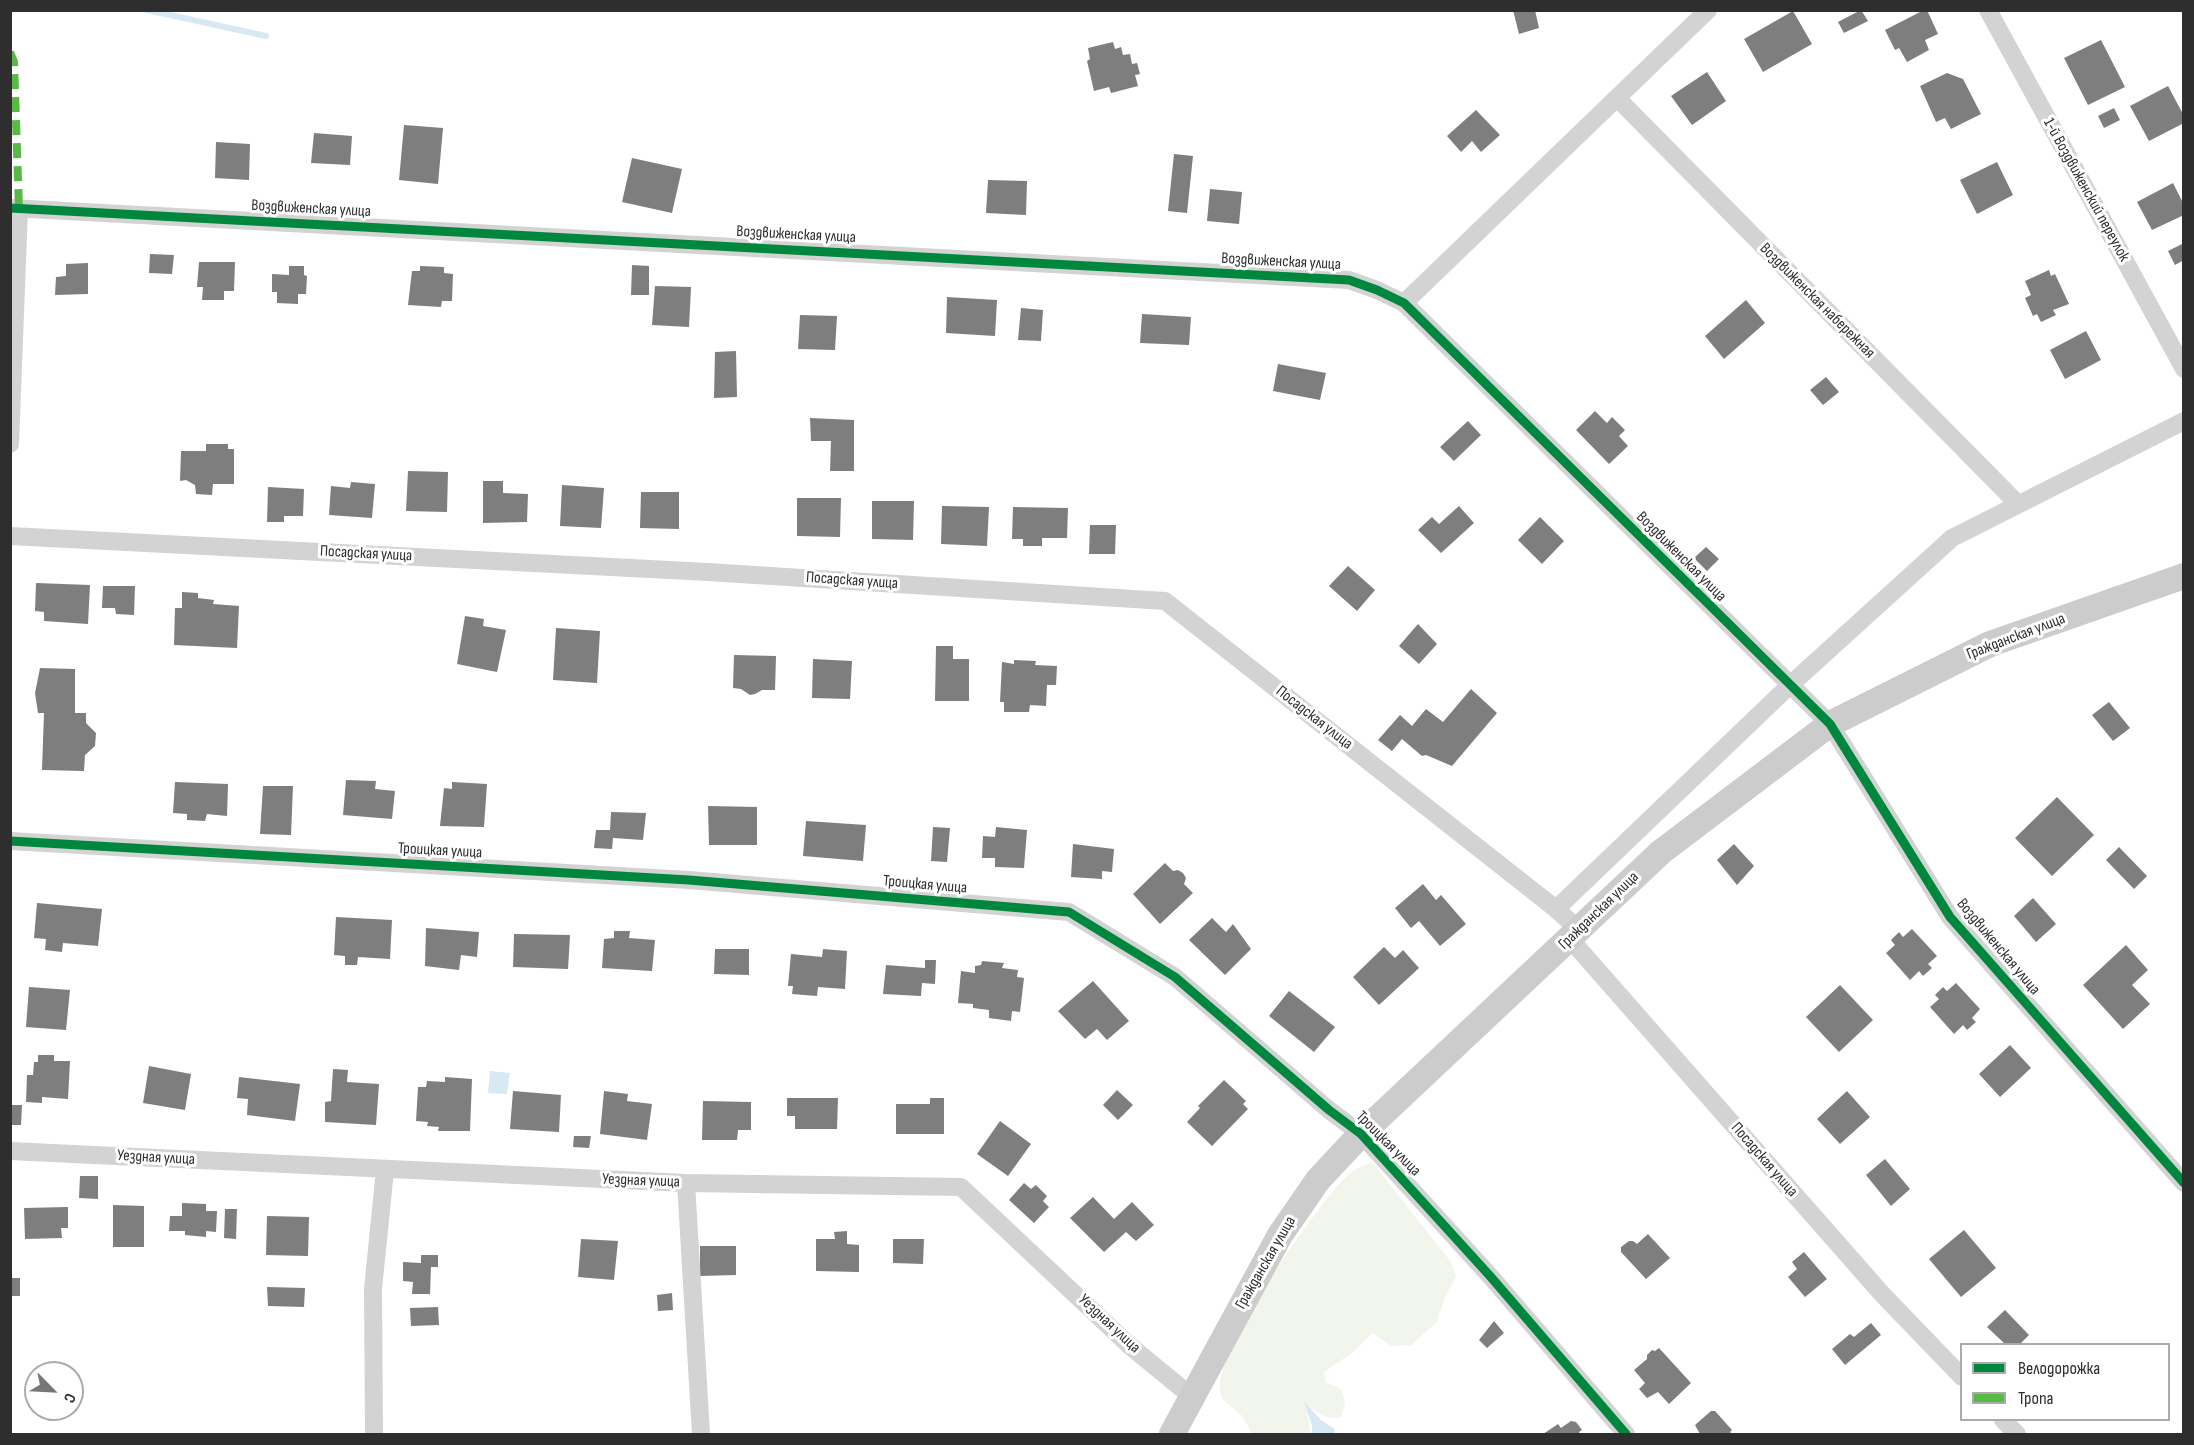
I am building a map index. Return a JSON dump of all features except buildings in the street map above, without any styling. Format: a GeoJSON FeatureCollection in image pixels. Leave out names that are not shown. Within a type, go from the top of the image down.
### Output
{"type":"FeatureCollection","features":[{"type":"Feature","properties":{"kind":"street"},"geometry":{"type":"LineString","coordinates":[[1404,303],[1708,10]]}},
{"type":"Feature","properties":{"kind":"street","name":"1-й Воздвиженский переулок"},"geometry":{"type":"LineString","coordinates":[[1988,10],[2184,369]]}},
{"type":"Feature","properties":{"kind":"street","name":"Воздвиженская набережная"},"geometry":{"type":"LineString","coordinates":[[1617,98],[2018,504]]}},
{"type":"Feature","properties":{"kind":"street"},"geometry":{"type":"LineString","coordinates":[[10,444],[15,208]]}},
{"type":"Feature","properties":{"kind":"street","name":"Воздвиженская улица"},"geometry":{"type":"LineString","coordinates":[[15,208],[1349,280],[1377,290],[1404,303],[1830,724],[1950,917],[2184,1183]]}},
{"type":"Feature","properties":{"kind":"street"},"geometry":{"type":"LineString","coordinates":[[1556,909],[1789,686],[1952,538],[2184,421]]}},
{"type":"Feature","properties":{"kind":"street","name":"Посадская улица"},"geometry":{"type":"LineString","coordinates":[[10,536],[696,571],[1165,600],[1556,909],[1574,934],[1882,1294],[1960,1375]]}},
{"type":"Feature","properties":{"kind":"street","name":"Гражданская улица"},"geometry":{"type":"LineString","coordinates":[[1172,1434],[1280,1234],[1318,1180],[1361,1134],[1660,852],[1830,724],[1990,644],[2184,576]]}},
{"type":"Feature","properties":{"kind":"street","name":"Троицкая улица"},"geometry":{"type":"LineString","coordinates":[[10,841],[689,880],[1069,912],[1175,977],[1329,1110],[1361,1134],[1490,1276],[1626,1434]]}},
{"type":"Feature","properties":{"kind":"street","name":"Уездная улица"},"geometry":{"type":"LineString","coordinates":[[10,1151],[686,1183],[961,1186],[1130,1346],[1191,1396]]}},
{"type":"Feature","properties":{"kind":"street"},"geometry":{"type":"LineString","coordinates":[[375,1434],[373,1289],[385,1170]]}},
{"type":"Feature","properties":{"kind":"street"},"geometry":{"type":"LineString","coordinates":[[686,1183],[700,1434]]}},
{"type":"Feature","properties":{"kind":"street"},"geometry":{"type":"LineString","coordinates":[[2005,1421],[2017,1434]]}},
{"type":"Feature","properties":{"kind":"shaded area"},"geometry":{"type":"Polygon","coordinates":[[[490,1071],[510,1073],[507,1094],[488,1093],[490,1071]]]}},
{"type":"Feature","properties":{"kind":"shaded area"},"geometry":{"type":"Polygon","coordinates":[[[1372,1162],[1451,1262],[1456,1277],[1446,1295],[1436,1323],[1411,1345],[1391,1346],[1373,1333],[1352,1353],[1324,1372],[1326,1382],[1342,1390],[1345,1405],[1341,1417],[1321,1415],[1305,1402],[1311,1434],[1251,1434],[1244,1418],[1225,1401],[1220,1390],[1223,1370],[1234,1344],[1271,1278],[1314,1215],[1348,1175],[1372,1162]]]}},
{"type":"Feature","properties":{"kind":"shaded area"},"geometry":{"type":"Polygon","coordinates":[[[1304,1401],[1321,1420],[1335,1429],[1334,1434],[1312,1434],[1312,1426],[1304,1401]]]}},
{"type":"Feature","properties":{"kind":"waterway"},"geometry":{"type":"LineString","coordinates":[[147,10],[266,36]]}},
{"type":"Feature","properties":{"kind":"marked path"},"geometry":{"type":"LineString","coordinates":[[10,52],[14,62],[19,209]]}},
{"type":"Feature","properties":{"kind":"cycle path"},"geometry":{"type":"LineString","coordinates":[[10,208],[1349,280],[1377,290],[1404,303],[1830,724],[1950,917],[2184,1183]]}},
{"type":"Feature","properties":{"kind":"cycle path"},"geometry":{"type":"LineString","coordinates":[[10,841],[689,880],[1069,912],[1175,977],[1329,1110],[1361,1134],[1490,1276],[1626,1434]]}}]}
